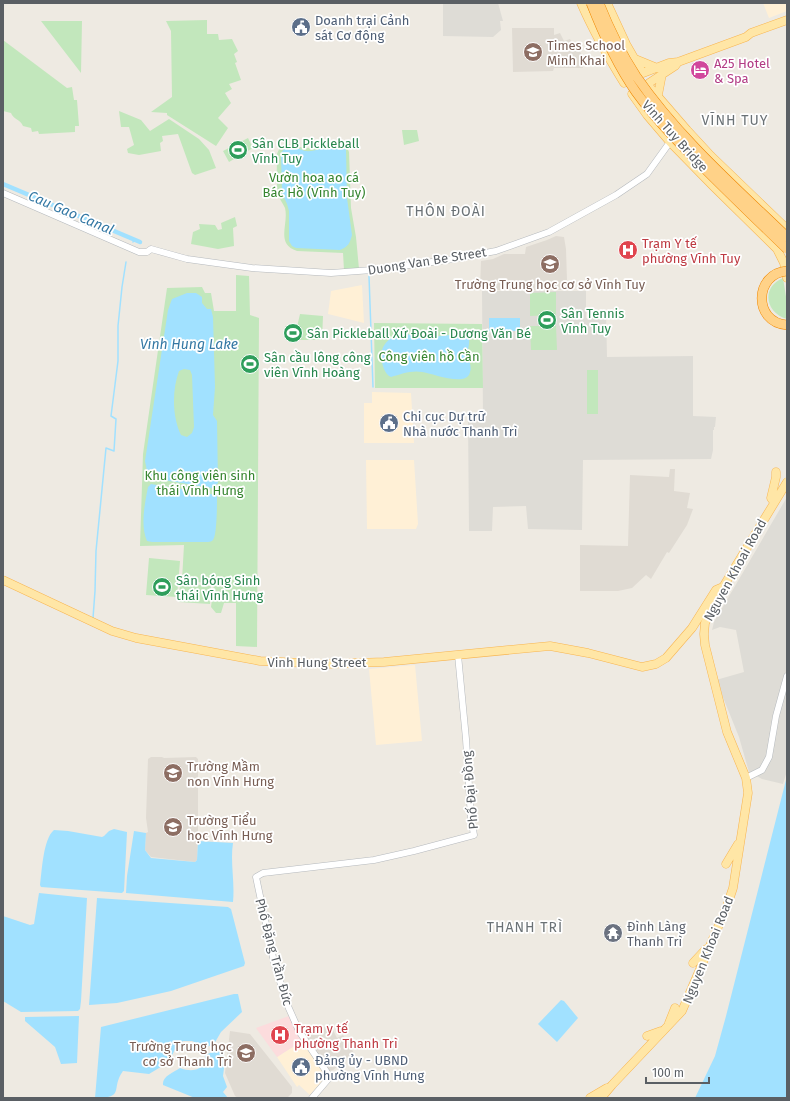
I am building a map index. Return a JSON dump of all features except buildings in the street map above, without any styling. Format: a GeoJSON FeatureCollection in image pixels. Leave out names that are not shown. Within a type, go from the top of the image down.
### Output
{"type":"FeatureCollection","features":[{"type":"Feature","properties":{"kind":"highway","name":"Vinh Tuy Bridge"},"geometry":{"type":"LineString","coordinates":[[591,3],[600,27],[621,69],[649,109],[679,143],[745,210],[787,249]]}},
{"type":"Feature","properties":{"kind":"highway","name":"Vinh Tuy Bridge"},"geometry":{"type":"LineString","coordinates":[[599,3],[608,25],[636,75],[670,120],[714,166],[787,237]]}},
{"type":"Feature","properties":{"kind":"highway"},"geometry":{"type":"LineString","coordinates":[[787,270],[778,273],[768,280],[763,292],[762,301],[763,308],[769,318],[778,324],[787,325]]}},
{"type":"Feature","properties":{"kind":"main road"},"geometry":{"type":"LineString","coordinates":[[581,3],[594,31],[627,90],[632,94],[647,115],[707,181],[787,258]]}},
{"type":"Feature","properties":{"kind":"main road"},"geometry":{"type":"LineString","coordinates":[[607,3],[626,44],[646,76],[648,84],[687,130],[733,178],[787,229]]}},
{"type":"Feature","properties":{"kind":"main road"},"geometry":{"type":"LineString","coordinates":[[624,83],[627,76],[637,70],[643,72],[660,71],[675,66],[678,62],[787,20]]}},
{"type":"Feature","properties":{"kind":"main road"},"geometry":{"type":"LineString","coordinates":[[746,37],[752,38],[787,25]]}},
{"type":"Feature","properties":{"kind":"main road"},"geometry":{"type":"LineString","coordinates":[[635,58],[660,71]]}},
{"type":"Feature","properties":{"kind":"main road"},"geometry":{"type":"LineString","coordinates":[[632,94],[637,95],[645,91],[648,84],[660,71]]}},
{"type":"Feature","properties":{"kind":"main road"},"geometry":{"type":"LineString","coordinates":[[658,95],[660,71]]}},
{"type":"Feature","properties":{"kind":"main road"},"geometry":{"type":"LineString","coordinates":[[707,181],[714,180],[719,175],[722,171],[721,165]]}},
{"type":"Feature","properties":{"kind":"main road"},"geometry":{"type":"LineString","coordinates":[[720,193],[725,182],[730,178],[733,178]]}},
{"type":"Feature","properties":{"kind":"main road"},"geometry":{"type":"LineString","coordinates":[[777,249],[784,263],[787,278]]}},
{"type":"Feature","properties":{"kind":"main road"},"geometry":{"type":"LineString","coordinates":[[774,502],[771,498],[776,472]]}},
{"type":"Feature","properties":{"kind":"main road","name":"Nguyen Khoai Road"},"geometry":{"type":"LineString","coordinates":[[601,1098],[682,1011],[727,906],[733,888],[739,842],[748,793],[746,778],[727,732],[705,645],[705,623],[723,587],[787,482]]}},
{"type":"Feature","properties":{"kind":"main road","name":"Vinh Hung Street"},"geometry":{"type":"LineString","coordinates":[[3,580],[119,633],[136,638],[260,662],[348,664],[550,646],[588,653],[642,667],[656,664],[666,658],[692,628],[716,590],[723,587]]}},
{"type":"Feature","properties":{"kind":"main road"},"geometry":{"type":"LineString","coordinates":[[726,864],[739,842]]}},
{"type":"Feature","properties":{"kind":"main road"},"geometry":{"type":"LineString","coordinates":[[693,963],[711,944]]}},
{"type":"Feature","properties":{"kind":"main road"},"geometry":{"type":"LineString","coordinates":[[647,1036],[667,1027],[675,1008]]}},
{"type":"Feature","properties":{"kind":"main road"},"geometry":{"type":"LineString","coordinates":[[590,1098],[612,1085]]}},
{"type":"Feature","properties":{"kind":"street","name":"Duong Van Be Street"},"geometry":{"type":"LineString","coordinates":[[3,193],[139,252],[147,252],[150,249],[187,259],[252,268],[331,273],[372,270],[447,260],[496,250],[549,232],[616,195],[647,174],[670,142]]}},
{"type":"Feature","properties":{"kind":"street","name":"Phố Đại Đồng"},"geometry":{"type":"LineString","coordinates":[[316,868],[374,860],[474,835],[471,818],[466,740],[458,655]]}},
{"type":"Feature","properties":{"kind":"street"},"geometry":{"type":"LineString","coordinates":[[746,778],[762,770],[768,757],[776,716],[787,676]]}},
{"type":"Feature","properties":{"kind":"street","name":"Phố Đặng Trần Đức"},"geometry":{"type":"LineString","coordinates":[[312,1098],[330,1077],[299,1031],[287,1004],[274,962],[256,877],[263,873],[316,868]]}},
{"type":"Feature","properties":{"kind":"shaded area"},"geometry":{"type":"Polygon","coordinates":[[[443,3],[498,3],[503,21],[500,21],[501,30],[493,37],[443,36],[443,3]]]}},
{"type":"Feature","properties":{"kind":"shaded area"},"geometry":{"type":"Polygon","coordinates":[[[763,3],[787,3],[787,11],[769,18],[763,3]]]}},
{"type":"Feature","properties":{"kind":"shaded area","name":"Times School Minh Khai"},"geometry":{"type":"Polygon","coordinates":[[[512,28],[554,28],[554,35],[560,33],[564,41],[570,39],[573,45],[575,43],[582,55],[583,68],[554,68],[553,71],[513,72],[512,28]]]}},
{"type":"Feature","properties":{"kind":"shaded area"},"geometry":{"type":"Polygon","coordinates":[[[556,236],[564,237],[566,249],[567,280],[563,280],[562,290],[480,290],[481,261],[493,259],[504,254],[525,254],[526,247],[556,236]]]}},
{"type":"Feature","properties":{"kind":"shaded area"},"geometry":{"type":"Polygon","coordinates":[[[362,285],[364,323],[328,314],[331,291],[362,285]]]}},
{"type":"Feature","properties":{"kind":"shaded area"},"geometry":{"type":"Polygon","coordinates":[[[482,291],[586,291],[586,318],[599,318],[599,310],[606,310],[607,357],[693,356],[693,416],[716,417],[715,427],[713,430],[713,450],[711,459],[583,460],[582,530],[528,529],[526,506],[493,507],[492,531],[469,531],[468,418],[483,418],[482,291]]]}},
{"type":"Feature","properties":{"kind":"shaded area","name":"Chi cục Dự trữ Nhà nước Thanh Trì"},"geometry":{"type":"Polygon","coordinates":[[[372,392],[411,393],[414,443],[364,443],[364,403],[372,403],[372,392]]]}},
{"type":"Feature","properties":{"kind":"shaded area"},"geometry":{"type":"Polygon","coordinates":[[[366,460],[414,460],[418,524],[416,529],[367,529],[366,460]]]}},
{"type":"Feature","properties":{"kind":"shaded area"},"geometry":{"type":"Polygon","coordinates":[[[670,469],[675,469],[674,491],[690,493],[687,508],[693,509],[687,525],[669,553],[667,552],[651,579],[646,575],[632,588],[618,591],[580,591],[580,545],[628,546],[630,475],[669,477],[670,469]]]}},
{"type":"Feature","properties":{"kind":"shaded area"},"geometry":{"type":"Polygon","coordinates":[[[787,497],[787,771],[783,784],[762,779],[749,772],[739,737],[716,680],[744,672],[736,630],[720,627],[712,630],[714,622],[787,497]]]}},
{"type":"Feature","properties":{"kind":"shaded area"},"geometry":{"type":"Polygon","coordinates":[[[415,665],[422,741],[376,745],[369,669],[415,665]]]}},
{"type":"Feature","properties":{"kind":"shaded area","name":"Trường Tiểu học Vĩnh Hưng"},"geometry":{"type":"Polygon","coordinates":[[[151,757],[196,757],[198,759],[198,841],[197,860],[195,862],[151,857],[145,850],[146,833],[148,832],[146,818],[148,759],[151,757]]]}},
{"type":"Feature","properties":{"kind":"shaded area","name":"Trạm y tế phường Thanh Trì"},"geometry":{"type":"Polygon","coordinates":[[[289,1016],[302,1041],[277,1057],[256,1028],[289,1016]]]}},
{"type":"Feature","properties":{"kind":"shaded area"},"geometry":{"type":"Polygon","coordinates":[[[330,1024],[337,1038],[343,1035],[354,1053],[333,1070],[329,1071],[306,1037],[330,1024]]]}},
{"type":"Feature","properties":{"kind":"shaded area","name":"Trường Trung học cơ sở Thanh Trì"},"geometry":{"type":"Polygon","coordinates":[[[230,1031],[250,1034],[292,1087],[292,1093],[287,1098],[238,1098],[235,1096],[225,1073],[230,1031]]]}},
{"type":"Feature","properties":{"kind":"shaded area","name":"Đảng ủy - UBND phường Vĩnh Hưng"},"geometry":{"type":"Polygon","coordinates":[[[302,1041],[326,1077],[310,1095],[299,1085],[297,1087],[277,1057],[302,1041]]]}},
{"type":"Feature","properties":{"kind":"green space"},"geometry":{"type":"Polygon","coordinates":[[[207,20],[207,34],[218,34],[219,40],[232,39],[238,51],[234,54],[237,62],[235,63],[241,80],[229,84],[232,89],[225,93],[231,103],[218,118],[228,128],[216,146],[167,115],[167,113],[151,112],[172,97],[171,31],[166,21],[207,20]]]}},
{"type":"Feature","properties":{"kind":"green space"},"geometry":{"type":"Polygon","coordinates":[[[41,21],[82,21],[81,73],[41,21]]]}},
{"type":"Feature","properties":{"kind":"green space"},"geometry":{"type":"Polygon","coordinates":[[[3,40],[67,88],[72,87],[74,100],[77,100],[79,126],[75,126],[75,132],[39,134],[38,131],[32,132],[31,128],[23,126],[21,122],[13,117],[11,113],[3,111],[3,40]]]}},
{"type":"Feature","properties":{"kind":"green space"},"geometry":{"type":"Polygon","coordinates":[[[119,111],[141,120],[150,131],[169,119],[199,139],[209,150],[216,168],[195,175],[192,173],[178,134],[162,136],[163,141],[160,143],[161,151],[139,155],[128,153],[127,149],[134,145],[129,127],[121,127],[119,111]]]}},
{"type":"Feature","properties":{"kind":"green space"},"geometry":{"type":"Polygon","coordinates":[[[402,130],[417,130],[419,141],[404,145],[402,130]]]}},
{"type":"Feature","properties":{"kind":"green space","name":"Sân CLB Pickleball Vĩnh Tuy"},"geometry":{"type":"Polygon","coordinates":[[[248,138],[253,148],[229,162],[223,151],[248,138]]]}},
{"type":"Feature","properties":{"kind":"green space","name":"Vườn hoa ao cá Bác Hồ (Vĩnh Tuy)"},"geometry":{"type":"Polygon","coordinates":[[[334,140],[344,144],[349,152],[351,208],[359,269],[344,270],[343,253],[297,251],[290,248],[286,244],[285,239],[284,233],[286,214],[285,208],[279,196],[277,184],[277,154],[279,149],[286,144],[309,148],[334,140]]]}},
{"type":"Feature","properties":{"kind":"green space"},"geometry":{"type":"Polygon","coordinates":[[[235,217],[237,226],[233,228],[234,246],[218,249],[191,244],[193,232],[200,229],[199,224],[215,225],[218,230],[222,229],[221,223],[235,217]]]}},
{"type":"Feature","properties":{"kind":"green space","name":"Khu công viên sinh thái Vĩnh Hưng"},"geometry":{"type":"Polygon","coordinates":[[[236,275],[249,276],[250,315],[259,318],[257,647],[236,646],[236,603],[224,603],[221,613],[216,613],[211,607],[214,584],[182,580],[184,545],[140,546],[143,454],[167,288],[202,287],[205,293],[211,293],[214,311],[236,311],[236,275]]]}},
{"type":"Feature","properties":{"kind":"green space"},"geometry":{"type":"Polygon","coordinates":[[[783,278],[787,303],[787,319],[774,311],[768,300],[771,287],[783,278]]]}},
{"type":"Feature","properties":{"kind":"green space"},"geometry":{"type":"Polygon","coordinates":[[[556,292],[556,315],[530,316],[530,293],[556,292]]]}},
{"type":"Feature","properties":{"kind":"green space"},"geometry":{"type":"Polygon","coordinates":[[[300,314],[323,316],[322,340],[286,340],[286,327],[297,327],[300,314]]]}},
{"type":"Feature","properties":{"kind":"green space","name":"Công viên hồ Cần"},"geometry":{"type":"Polygon","coordinates":[[[374,323],[482,324],[483,388],[375,388],[374,323]]]}},
{"type":"Feature","properties":{"kind":"green space"},"geometry":{"type":"Polygon","coordinates":[[[530,326],[556,326],[557,350],[531,350],[530,326]]]}},
{"type":"Feature","properties":{"kind":"green space"},"geometry":{"type":"Polygon","coordinates":[[[587,370],[598,370],[598,414],[587,414],[587,370]]]}},
{"type":"Feature","properties":{"kind":"green space"},"geometry":{"type":"Polygon","coordinates":[[[149,558],[180,561],[177,597],[146,595],[149,558]]]}},
{"type":"Feature","properties":{"kind":"green space","name":"Sân bóng Sinh thái Vĩnh Hưng"},"geometry":{"type":"Polygon","coordinates":[[[180,583],[211,586],[210,604],[179,602],[180,583]]]}},
{"type":"Feature","properties":{"kind":"water","name":"Vườn hoa ao cá Bác Hồ (Vĩnh Tuy)"},"geometry":{"type":"Polygon","coordinates":[[[332,144],[341,145],[346,150],[347,198],[352,235],[347,246],[340,250],[296,248],[292,246],[289,241],[289,211],[282,193],[281,153],[286,147],[312,151],[332,144]]]}},
{"type":"Feature","properties":{"kind":"water","name":"Vinh Hung Lake"},"geometry":{"type":"Polygon","coordinates":[[[187,293],[196,293],[202,297],[202,303],[207,309],[211,309],[213,317],[215,387],[213,415],[217,421],[218,483],[212,488],[152,478],[147,471],[145,461],[168,310],[172,299],[187,293]],[[184,369],[179,371],[174,395],[178,428],[181,435],[187,437],[192,433],[194,427],[192,375],[190,370],[184,369]]]}},
{"type":"Feature","properties":{"kind":"water"},"geometry":{"type":"Polygon","coordinates":[[[489,318],[520,318],[520,331],[489,331],[489,318]]]}},
{"type":"Feature","properties":{"kind":"water"},"geometry":{"type":"Polygon","coordinates":[[[404,334],[427,337],[464,334],[469,338],[468,357],[471,368],[467,377],[463,379],[418,372],[406,373],[391,377],[384,369],[381,357],[383,347],[388,341],[397,335],[404,334]]]}},
{"type":"Feature","properties":{"kind":"water"},"geometry":{"type":"Polygon","coordinates":[[[151,484],[216,495],[216,520],[213,540],[208,542],[147,541],[143,521],[148,487],[151,484]]]}},
{"type":"Feature","properties":{"kind":"water"},"geometry":{"type":"Polygon","coordinates":[[[787,776],[787,1098],[695,1098],[715,1056],[787,776]]]}},
{"type":"Feature","properties":{"kind":"water"},"geometry":{"type":"Polygon","coordinates":[[[114,829],[127,832],[124,891],[122,893],[41,887],[42,864],[45,848],[50,834],[54,830],[102,837],[114,829]]]}},
{"type":"Feature","properties":{"kind":"water"},"geometry":{"type":"Polygon","coordinates":[[[134,831],[146,833],[145,850],[151,858],[195,862],[197,860],[198,841],[233,843],[233,902],[126,893],[134,831]]]}},
{"type":"Feature","properties":{"kind":"water"},"geometry":{"type":"Polygon","coordinates":[[[39,893],[87,898],[81,1001],[80,1009],[78,1011],[21,1012],[3,1001],[3,916],[30,925],[34,924],[39,893]]]}},
{"type":"Feature","properties":{"kind":"water"},"geometry":{"type":"Polygon","coordinates":[[[97,898],[228,907],[231,909],[245,963],[244,966],[171,991],[117,1003],[89,1005],[97,898]]]}},
{"type":"Feature","properties":{"kind":"water"},"geometry":{"type":"Polygon","coordinates":[[[238,994],[242,1012],[221,1032],[214,1044],[204,1048],[192,1041],[183,1041],[176,1047],[169,1062],[149,1074],[123,1071],[119,1077],[114,1094],[105,1098],[95,1098],[101,1027],[238,994]]]}},
{"type":"Feature","properties":{"kind":"water"},"geometry":{"type":"Polygon","coordinates":[[[561,1000],[564,1001],[578,1018],[557,1042],[538,1024],[561,1000]]]}},
{"type":"Feature","properties":{"kind":"water"},"geometry":{"type":"Polygon","coordinates":[[[79,1016],[77,1063],[61,1064],[55,1047],[25,1021],[25,1017],[79,1016]]]}},
{"type":"Feature","properties":{"kind":"water"},"geometry":{"type":"Polygon","coordinates":[[[220,1049],[222,1050],[225,1061],[223,1076],[227,1087],[223,1092],[228,1098],[195,1098],[163,1085],[164,1079],[171,1073],[180,1068],[188,1070],[198,1069],[206,1062],[205,1055],[220,1049]]]}},
{"type":"Feature","properties":{"kind":"waterway","name":"Cau Gao Canal"},"geometry":{"type":"LineString","coordinates":[[3,184],[140,242]]}},
{"type":"Feature","properties":{"kind":"waterway"},"geometry":{"type":"LineString","coordinates":[[93,618],[96,551],[106,448],[114,451],[116,419],[111,416],[118,361],[118,326],[126,262]]}},
{"type":"Feature","properties":{"kind":"waterway"},"geometry":{"type":"LineString","coordinates":[[369,276],[373,387]]}},
{"type":"Feature","properties":{"kind":"place","name":"Doanh trại Cảnh sát Cơ động"},"geometry":{"type":"Point","coordinates":[301,27]}},
{"type":"Feature","properties":{"kind":"place","name":"Times School Minh Khai"},"geometry":{"type":"Point","coordinates":[533,52]}},
{"type":"Feature","properties":{"kind":"place","name":"A25 Hotel & Spa"},"geometry":{"type":"Point","coordinates":[700,70]}},
{"type":"Feature","properties":{"kind":"place","name":"Sân CLB Pickleball Vĩnh Tuy"},"geometry":{"type":"Point","coordinates":[238,150]}},
{"type":"Feature","properties":{"kind":"place","name":"Trạm Y tế phường Vĩnh Tuy"},"geometry":{"type":"Point","coordinates":[628,250]}},
{"type":"Feature","properties":{"kind":"place","name":"Trường Trung học cơ sở Vĩnh Tuy"},"geometry":{"type":"Point","coordinates":[550,264]}},
{"type":"Feature","properties":{"kind":"place","name":"Sân Tennis Vĩnh Tuy"},"geometry":{"type":"Point","coordinates":[547,320]}},
{"type":"Feature","properties":{"kind":"place","name":"Sân Pickleball Xứ Đoài - Dương Văn Bé"},"geometry":{"type":"Point","coordinates":[293,333]}},
{"type":"Feature","properties":{"kind":"place","name":"Sân cầu lông công viên Vĩnh Hoàng"},"geometry":{"type":"Point","coordinates":[250,364]}},
{"type":"Feature","properties":{"kind":"place","name":"Chi cục Dự trữ Nhà nước Thanh Trì"},"geometry":{"type":"Point","coordinates":[389,423]}},
{"type":"Feature","properties":{"kind":"place","name":"Sân bóng Sinh thái Vĩnh Hưng"},"geometry":{"type":"Point","coordinates":[162,587]}},
{"type":"Feature","properties":{"kind":"place","name":"Trường Mầm non Vĩnh Hưng"},"geometry":{"type":"Point","coordinates":[173,773]}},
{"type":"Feature","properties":{"kind":"place","name":"Trường Tiểu học Vĩnh Hưng"},"geometry":{"type":"Point","coordinates":[173,827]}},
{"type":"Feature","properties":{"kind":"place","name":"Đình Làng Thanh Trì"},"geometry":{"type":"Point","coordinates":[613,933]}},
{"type":"Feature","properties":{"kind":"place","name":"Trạm y tế phường Thanh Trì"},"geometry":{"type":"Point","coordinates":[280,1035]}},
{"type":"Feature","properties":{"kind":"place","name":"Trường Trung học cơ sở Thanh Trì"},"geometry":{"type":"Point","coordinates":[246,1053]}},
{"type":"Feature","properties":{"kind":"place","name":"Đảng ủy - UBND phường Vĩnh Hưng"},"geometry":{"type":"Point","coordinates":[301,1067]}},
{"type":"Feature","properties":{"kind":"district","name":"VĨNH TUY"},"geometry":{"type":"Point","coordinates":[735,120]}},
{"type":"Feature","properties":{"kind":"district","name":"THÔN ĐOÀI"},"geometry":{"type":"Point","coordinates":[446,211]}},
{"type":"Feature","properties":{"kind":"district","name":"THANH TRÌ"},"geometry":{"type":"Point","coordinates":[525,927]}}]}
